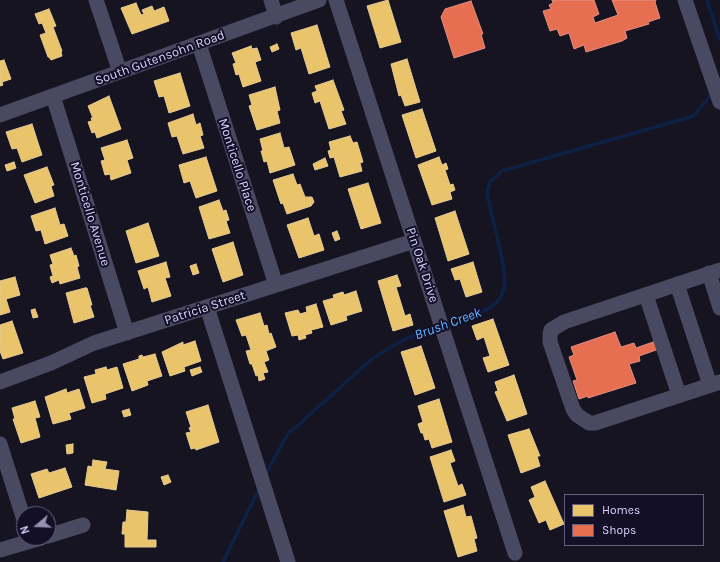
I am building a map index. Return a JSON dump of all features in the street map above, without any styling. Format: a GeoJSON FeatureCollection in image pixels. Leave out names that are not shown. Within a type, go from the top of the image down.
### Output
{"type":"FeatureCollection","features":[{"type":"Feature","properties":{"kind":"street"},"geometry":{"type":"LineString","coordinates":[[96,0],[120,72]]}},
{"type":"Feature","properties":{"kind":"street"},"geometry":{"type":"LineString","coordinates":[[271,0],[276,17]]}},
{"type":"Feature","properties":{"kind":"street","name":"South Gutensohn Road"},"geometry":{"type":"LineString","coordinates":[[0,115],[276,17],[319,0]]}},
{"type":"Feature","properties":{"kind":"street","name":"Pin Oak Drive"},"geometry":{"type":"LineString","coordinates":[[336,0],[515,553]]}},
{"type":"Feature","properties":{"kind":"street"},"geometry":{"type":"LineString","coordinates":[[685,0],[720,102]]}},
{"type":"Feature","properties":{"kind":"street","name":"Monticello Place"},"geometry":{"type":"LineString","coordinates":[[199,44],[276,285]]}},
{"type":"Feature","properties":{"kind":"street","name":"Monticello Avenue"},"geometry":{"type":"LineString","coordinates":[[53,96],[127,333]]}},
{"type":"Feature","properties":{"kind":"street","name":"Patricia Street"},"geometry":{"type":"LineString","coordinates":[[0,382],[51,363],[94,343],[414,241]]}},
{"type":"Feature","properties":{"kind":"street"},"geometry":{"type":"LineString","coordinates":[[676,284],[715,383],[595,423],[589,423],[577,415],[573,409],[550,342],[551,330],[556,326],[676,284],[714,272],[720,308]]}},
{"type":"Feature","properties":{"kind":"street"},"geometry":{"type":"LineString","coordinates":[[646,295],[679,395]]}},
{"type":"Feature","properties":{"kind":"street"},"geometry":{"type":"LineString","coordinates":[[207,307],[288,562]]}},
{"type":"Feature","properties":{"kind":"street"},"geometry":{"type":"LineString","coordinates":[[0,444],[20,506]]}},
{"type":"Feature","properties":{"kind":"street"},"geometry":{"type":"LineString","coordinates":[[56,533],[83,525]]}},
{"type":"Feature","properties":{"kind":"street"},"geometry":{"type":"LineString","coordinates":[[0,550],[16,545]]}},
{"type":"Feature","properties":{"kind":"building: Homes"},"geometry":{"type":"Polygon","coordinates":[[[388,0],[401,42],[380,48],[367,6],[388,0]]]}},
{"type":"Feature","properties":{"kind":"building: Homes"},"geometry":{"type":"Polygon","coordinates":[[[136,3],[141,15],[144,14],[142,10],[152,6],[154,11],[164,7],[169,21],[132,34],[121,8],[136,3]]]}},
{"type":"Feature","properties":{"kind":"building: Homes"},"geometry":{"type":"Polygon","coordinates":[[[49,9],[56,26],[53,27],[62,51],[62,56],[51,60],[48,57],[40,35],[46,33],[42,23],[39,24],[35,14],[49,9]]]}},
{"type":"Feature","properties":{"kind":"building: Homes"},"geometry":{"type":"Polygon","coordinates":[[[317,25],[330,67],[309,74],[301,48],[296,50],[291,33],[317,25]]]}},
{"type":"Feature","properties":{"kind":"building: Homes"},"geometry":{"type":"Polygon","coordinates":[[[277,44],[279,49],[272,52],[270,47],[277,44]]]}},
{"type":"Feature","properties":{"kind":"building: Homes"},"geometry":{"type":"Polygon","coordinates":[[[251,46],[252,49],[257,48],[261,60],[255,62],[261,81],[243,87],[239,74],[236,75],[233,64],[236,63],[232,53],[251,46]]]}},
{"type":"Feature","properties":{"kind":"building: Homes"},"geometry":{"type":"Polygon","coordinates":[[[407,59],[420,102],[405,106],[401,95],[399,96],[391,64],[407,59]]]}},
{"type":"Feature","properties":{"kind":"building: Homes"},"geometry":{"type":"Polygon","coordinates":[[[4,60],[11,79],[2,82],[3,85],[0,86],[0,61],[4,60]]]}},
{"type":"Feature","properties":{"kind":"building: Homes"},"geometry":{"type":"Polygon","coordinates":[[[180,73],[190,106],[169,113],[164,96],[159,97],[154,81],[180,73]]]}},
{"type":"Feature","properties":{"kind":"building: Homes"},"geometry":{"type":"Polygon","coordinates":[[[333,80],[344,110],[341,111],[346,124],[329,129],[320,101],[315,103],[312,93],[317,91],[315,86],[333,80]]]}},
{"type":"Feature","properties":{"kind":"building: Homes"},"geometry":{"type":"Polygon","coordinates":[[[275,87],[280,110],[277,111],[280,123],[257,130],[249,106],[252,105],[249,95],[275,87]]]}},
{"type":"Feature","properties":{"kind":"building: Homes"},"geometry":{"type":"Polygon","coordinates":[[[109,96],[121,129],[97,138],[95,132],[92,133],[88,122],[92,121],[91,118],[93,118],[88,106],[109,96]]]}},
{"type":"Feature","properties":{"kind":"building: Homes"},"geometry":{"type":"Polygon","coordinates":[[[422,109],[436,151],[416,158],[402,115],[422,109]]]}},
{"type":"Feature","properties":{"kind":"building: Homes"},"geometry":{"type":"Polygon","coordinates":[[[193,114],[196,125],[200,123],[203,135],[200,136],[204,148],[183,154],[177,136],[172,137],[168,123],[193,114]]]}},
{"type":"Feature","properties":{"kind":"building: Homes"},"geometry":{"type":"Polygon","coordinates":[[[32,124],[42,155],[22,162],[17,148],[12,149],[6,132],[32,124]]]}},
{"type":"Feature","properties":{"kind":"building: Homes"},"geometry":{"type":"Polygon","coordinates":[[[280,133],[284,148],[289,147],[295,165],[270,173],[267,161],[264,162],[260,139],[280,133]]]}},
{"type":"Feature","properties":{"kind":"building: Homes"},"geometry":{"type":"Polygon","coordinates":[[[350,136],[353,143],[357,142],[363,162],[360,163],[362,171],[340,177],[334,157],[330,158],[328,151],[331,150],[329,142],[350,136]]]}},
{"type":"Feature","properties":{"kind":"building: Homes"},"geometry":{"type":"Polygon","coordinates":[[[127,140],[133,158],[127,160],[131,173],[111,180],[110,174],[105,175],[101,161],[105,160],[101,148],[127,140]]]}},
{"type":"Feature","properties":{"kind":"building: Homes"},"geometry":{"type":"Polygon","coordinates":[[[206,157],[217,191],[196,198],[190,181],[184,183],[179,165],[206,157]]]}},
{"type":"Feature","properties":{"kind":"building: Homes"},"geometry":{"type":"Polygon","coordinates":[[[439,157],[442,165],[446,163],[448,169],[445,170],[450,185],[453,184],[455,190],[450,192],[452,199],[432,205],[418,165],[439,157]]]}},
{"type":"Feature","properties":{"kind":"building: Homes"},"geometry":{"type":"Polygon","coordinates":[[[325,158],[328,166],[315,170],[313,164],[325,158]]]}},
{"type":"Feature","properties":{"kind":"building: Homes"},"geometry":{"type":"Polygon","coordinates":[[[14,162],[16,168],[7,171],[5,165],[14,162]]]}},
{"type":"Feature","properties":{"kind":"building: Homes"},"geometry":{"type":"Polygon","coordinates":[[[47,167],[54,185],[51,186],[54,196],[35,203],[24,175],[47,167]]]}},
{"type":"Feature","properties":{"kind":"building: Homes"},"geometry":{"type":"Polygon","coordinates":[[[293,174],[297,185],[300,184],[305,197],[312,197],[314,202],[311,206],[287,214],[283,203],[281,204],[273,180],[293,174]]]}},
{"type":"Feature","properties":{"kind":"building: Homes"},"geometry":{"type":"Polygon","coordinates":[[[368,183],[381,223],[361,229],[348,189],[368,183]]]}},
{"type":"Feature","properties":{"kind":"building: Homes"},"geometry":{"type":"Polygon","coordinates":[[[219,200],[223,211],[226,210],[229,220],[226,221],[230,233],[209,239],[199,207],[219,200]]]}},
{"type":"Feature","properties":{"kind":"building: Homes"},"geometry":{"type":"Polygon","coordinates":[[[55,208],[60,225],[64,224],[68,236],[45,244],[41,230],[36,231],[31,216],[55,208]]]}},
{"type":"Feature","properties":{"kind":"building: Homes"},"geometry":{"type":"Polygon","coordinates":[[[455,211],[469,254],[448,261],[435,218],[455,211]]]}},
{"type":"Feature","properties":{"kind":"building: Homes"},"geometry":{"type":"Polygon","coordinates":[[[308,218],[314,236],[319,234],[324,250],[299,258],[287,225],[308,218]]]}},
{"type":"Feature","properties":{"kind":"building: Homes"},"geometry":{"type":"Polygon","coordinates":[[[148,223],[159,256],[136,263],[126,231],[148,223]]]}},
{"type":"Feature","properties":{"kind":"building: Homes"},"geometry":{"type":"Polygon","coordinates":[[[337,231],[340,239],[335,241],[332,233],[337,231]]]}},
{"type":"Feature","properties":{"kind":"building: Homes"},"geometry":{"type":"Polygon","coordinates":[[[233,242],[243,275],[223,282],[212,249],[233,242]]]}},
{"type":"Feature","properties":{"kind":"building: Homes"},"geometry":{"type":"Polygon","coordinates":[[[71,248],[74,256],[76,255],[80,278],[60,284],[59,280],[52,283],[50,277],[53,276],[50,265],[53,264],[50,255],[71,248]]]}},
{"type":"Feature","properties":{"kind":"building: Homes"},"geometry":{"type":"Polygon","coordinates":[[[166,262],[170,277],[165,278],[171,296],[152,302],[148,287],[144,289],[138,271],[166,262]]]}},
{"type":"Feature","properties":{"kind":"building: Homes"},"geometry":{"type":"Polygon","coordinates":[[[473,262],[482,292],[466,297],[460,279],[455,280],[451,269],[473,262]]]}},
{"type":"Feature","properties":{"kind":"building: Homes"},"geometry":{"type":"Polygon","coordinates":[[[196,264],[199,273],[193,275],[190,266],[196,264]]]}},
{"type":"Feature","properties":{"kind":"building: Homes"},"geometry":{"type":"Polygon","coordinates":[[[397,275],[401,286],[396,287],[405,316],[410,314],[413,325],[393,331],[378,281],[397,275]]]}},
{"type":"Feature","properties":{"kind":"building: Homes"},"geometry":{"type":"Polygon","coordinates":[[[15,277],[20,295],[6,299],[10,312],[0,315],[0,281],[15,277]]]}},
{"type":"Feature","properties":{"kind":"building: Homes"},"geometry":{"type":"Polygon","coordinates":[[[87,288],[94,317],[74,323],[66,293],[87,288]]]}},
{"type":"Feature","properties":{"kind":"building: Homes"},"geometry":{"type":"Polygon","coordinates":[[[356,291],[362,311],[346,316],[347,320],[331,325],[323,301],[334,298],[333,295],[343,292],[344,295],[356,291]]]}},
{"type":"Feature","properties":{"kind":"building: Homes"},"geometry":{"type":"Polygon","coordinates":[[[316,304],[323,327],[311,330],[312,333],[305,335],[306,338],[299,340],[298,335],[292,336],[285,313],[298,310],[300,314],[307,312],[306,307],[316,304]]]}},
{"type":"Feature","properties":{"kind":"building: Homes"},"geometry":{"type":"Polygon","coordinates":[[[35,309],[38,317],[33,318],[31,310],[35,309]]]}},
{"type":"Feature","properties":{"kind":"building: Homes"},"geometry":{"type":"Polygon","coordinates":[[[260,313],[264,326],[267,325],[269,334],[271,333],[276,347],[266,351],[269,360],[264,362],[268,372],[263,373],[265,379],[259,381],[258,375],[256,376],[252,364],[250,364],[246,351],[251,350],[246,335],[242,336],[236,320],[260,313]]]}},
{"type":"Feature","properties":{"kind":"building: Homes"},"geometry":{"type":"Polygon","coordinates":[[[493,319],[509,365],[488,372],[483,358],[490,356],[484,337],[477,340],[472,326],[493,319]]]}},
{"type":"Feature","properties":{"kind":"building: Homes"},"geometry":{"type":"Polygon","coordinates":[[[12,321],[23,353],[3,359],[0,351],[0,325],[12,321]]]}},
{"type":"Feature","properties":{"kind":"building: Homes"},"geometry":{"type":"Polygon","coordinates":[[[195,341],[201,361],[184,367],[185,371],[170,376],[162,352],[183,342],[183,345],[195,341]]]}},
{"type":"Feature","properties":{"kind":"building: Homes"},"geometry":{"type":"Polygon","coordinates":[[[421,346],[435,388],[415,395],[401,352],[421,346]]]}},
{"type":"Feature","properties":{"kind":"building: Homes"},"geometry":{"type":"Polygon","coordinates":[[[155,354],[162,376],[147,381],[148,385],[132,391],[123,364],[139,359],[139,356],[142,355],[143,357],[155,354]]]}},
{"type":"Feature","properties":{"kind":"building: Homes"},"geometry":{"type":"Polygon","coordinates":[[[106,367],[107,370],[117,367],[123,388],[105,394],[106,399],[92,403],[84,377],[96,374],[95,370],[106,367]]]}},
{"type":"Feature","properties":{"kind":"building: Homes"},"geometry":{"type":"Polygon","coordinates":[[[200,367],[202,372],[192,376],[190,370],[200,367]]]}},
{"type":"Feature","properties":{"kind":"building: Homes"},"geometry":{"type":"Polygon","coordinates":[[[514,375],[527,414],[507,421],[495,392],[498,391],[495,382],[514,375]]]}},
{"type":"Feature","properties":{"kind":"building: Homes"},"geometry":{"type":"Polygon","coordinates":[[[66,389],[67,393],[79,389],[85,408],[69,413],[71,419],[53,424],[45,397],[66,389]]]}},
{"type":"Feature","properties":{"kind":"building: Homes"},"geometry":{"type":"Polygon","coordinates":[[[439,399],[452,442],[432,448],[429,439],[425,440],[418,424],[423,422],[418,406],[439,399]]]}},
{"type":"Feature","properties":{"kind":"building: Homes"},"geometry":{"type":"Polygon","coordinates":[[[35,401],[40,417],[35,418],[40,437],[21,443],[13,419],[15,419],[12,408],[35,401]]]}},
{"type":"Feature","properties":{"kind":"building: Homes"},"geometry":{"type":"Polygon","coordinates":[[[208,405],[219,442],[196,450],[195,448],[191,449],[186,433],[191,432],[189,428],[191,427],[186,412],[208,405]]]}},
{"type":"Feature","properties":{"kind":"building: Homes"},"geometry":{"type":"Polygon","coordinates":[[[129,409],[131,415],[124,417],[122,411],[129,409]]]}},
{"type":"Feature","properties":{"kind":"building: Homes"},"geometry":{"type":"Polygon","coordinates":[[[529,429],[540,456],[537,456],[540,466],[521,473],[508,435],[529,429]]]}},
{"type":"Feature","properties":{"kind":"building: Homes"},"geometry":{"type":"Polygon","coordinates":[[[73,444],[73,453],[67,454],[66,445],[73,444]]]}},
{"type":"Feature","properties":{"kind":"building: Homes"},"geometry":{"type":"Polygon","coordinates":[[[451,450],[455,461],[450,463],[458,486],[462,484],[466,495],[444,502],[430,457],[451,450]]]}},
{"type":"Feature","properties":{"kind":"building: Homes"},"geometry":{"type":"Polygon","coordinates":[[[93,460],[107,462],[105,469],[119,471],[116,490],[85,485],[88,466],[92,467],[93,460]]]}},
{"type":"Feature","properties":{"kind":"building: Homes"},"geometry":{"type":"Polygon","coordinates":[[[65,468],[72,487],[39,498],[31,474],[47,469],[49,473],[65,468]]]}},
{"type":"Feature","properties":{"kind":"building: Homes"},"geometry":{"type":"Polygon","coordinates":[[[168,475],[171,482],[164,485],[161,477],[168,475]]]}},
{"type":"Feature","properties":{"kind":"building: Homes"},"geometry":{"type":"Polygon","coordinates":[[[545,481],[564,524],[550,530],[546,520],[539,523],[529,500],[535,497],[531,487],[545,481]]]}},
{"type":"Feature","properties":{"kind":"building: Homes"},"geometry":{"type":"Polygon","coordinates":[[[463,505],[466,517],[471,516],[477,538],[474,539],[477,551],[458,557],[444,511],[463,505]]]}},
{"type":"Feature","properties":{"kind":"building: Homes"},"geometry":{"type":"Polygon","coordinates":[[[127,510],[148,512],[147,540],[156,540],[156,547],[125,547],[125,534],[122,534],[123,522],[126,522],[127,510]]]}},
{"type":"Feature","properties":{"kind":"building: Shops"},"geometry":{"type":"Polygon","coordinates":[[[552,0],[594,0],[599,14],[593,17],[595,23],[618,15],[612,0],[656,0],[655,2],[660,18],[648,22],[649,24],[625,31],[627,38],[622,41],[586,52],[584,45],[574,49],[569,33],[560,36],[557,29],[550,31],[543,11],[551,9],[549,5],[553,3],[552,0]]]}},
{"type":"Feature","properties":{"kind":"building: Shops"},"geometry":{"type":"Polygon","coordinates":[[[471,1],[483,34],[481,34],[485,48],[454,58],[441,17],[445,9],[471,1]]]}},
{"type":"Feature","properties":{"kind":"building: Shops"},"geometry":{"type":"Polygon","coordinates":[[[615,332],[621,347],[634,343],[636,348],[656,341],[659,349],[639,356],[640,361],[629,364],[636,383],[588,398],[588,396],[579,399],[573,381],[577,380],[569,357],[574,355],[571,347],[615,332]]]}},
{"type":"Feature","properties":{"kind":"waterway","name":"Brush Creek"},"geometry":{"type":"LineString","coordinates":[[707,0],[720,40]]}},
{"type":"Feature","properties":{"kind":"waterway","name":"Brush Creek"},"geometry":{"type":"LineString","coordinates":[[445,325],[490,308],[500,299],[505,285],[503,263],[487,194],[490,182],[502,171],[694,116],[713,92]]}},
{"type":"Feature","properties":{"kind":"waterway","name":"Brush Creek"},"geometry":{"type":"LineString","coordinates":[[266,474],[287,435],[373,358],[403,340],[437,327]]}},
{"type":"Feature","properties":{"kind":"waterway","name":"Brush Creek"},"geometry":{"type":"LineString","coordinates":[[223,562],[260,487]]}}]}
